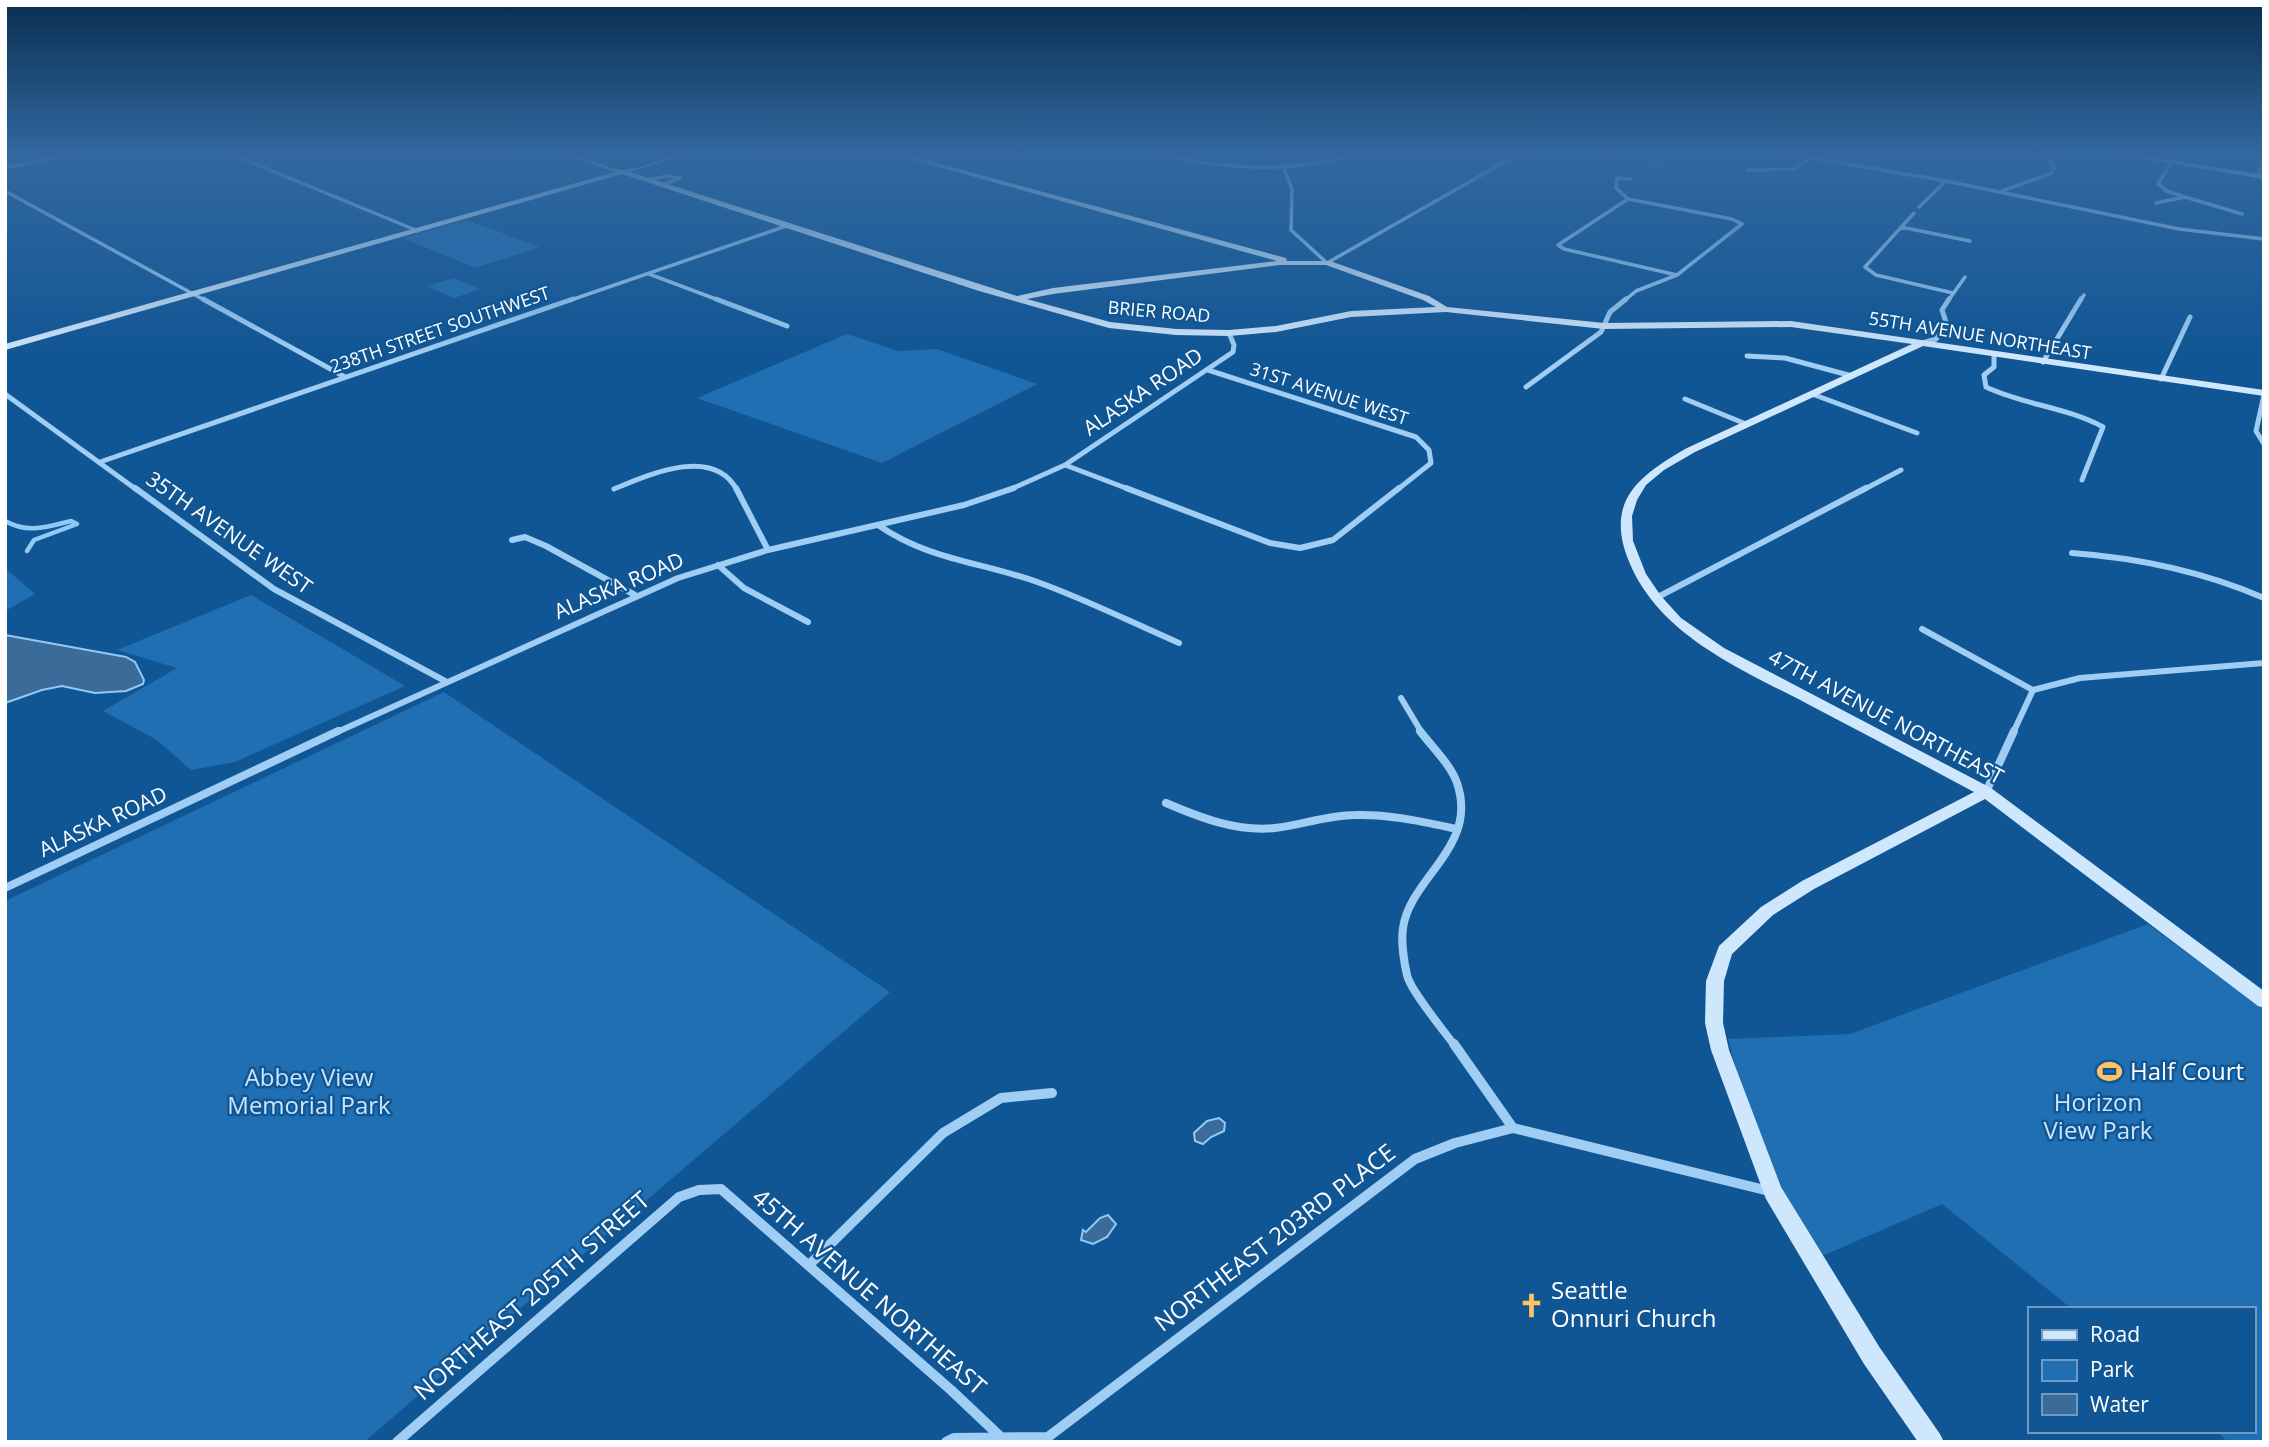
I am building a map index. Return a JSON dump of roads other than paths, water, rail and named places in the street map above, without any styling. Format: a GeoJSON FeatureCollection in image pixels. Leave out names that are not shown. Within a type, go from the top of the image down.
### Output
{"type":"FeatureCollection","features":[{"type":"Feature","properties":{"kind":"street"},"geometry":{"type":"LineString","coordinates":[[59,221],[345,377]]}},
{"type":"Feature","properties":{"kind":"street"},"geometry":{"type":"LineString","coordinates":[[393,221],[418,231]]}},
{"type":"Feature","properties":{"kind":"street"},"geometry":{"type":"LineString","coordinates":[[5,347],[455,221]]}},
{"type":"Feature","properties":{"kind":"street","name":"BRIER ROAD"},"geometry":{"type":"LineString","coordinates":[[776,221],[1014,299],[1109,325],[1166,331],[1229,333],[1276,329],[1351,314],[1446,309],[1604,326],[1691,326]]}},
{"type":"Feature","properties":{"kind":"street"},"geometry":{"type":"LineString","coordinates":[[1139,221],[1291,262]]}},
{"type":"Feature","properties":{"kind":"street"},"geometry":{"type":"LineString","coordinates":[[1292,221],[1291,229],[1300,241],[1327,263]]}},
{"type":"Feature","properties":{"kind":"street"},"geometry":{"type":"LineString","coordinates":[[1327,263],[1402,221]]}},
{"type":"Feature","properties":{"kind":"street"},"geometry":{"type":"LineString","coordinates":[[1595,221],[1558,245],[1564,249],[1677,275]]}},
{"type":"Feature","properties":{"kind":"street"},"geometry":{"type":"LineString","coordinates":[[1526,387],[1601,331],[1610,312],[1636,291],[1677,275],[1742,224],[1736,221]]}},
{"type":"Feature","properties":{"kind":"street"},"geometry":{"type":"LineString","coordinates":[[1907,221],[1866,267],[1868,272],[1953,293]]}},
{"type":"Feature","properties":{"kind":"street"},"geometry":{"type":"LineString","coordinates":[[2138,221],[2179,229],[2264,239]]}},
{"type":"Feature","properties":{"kind":"street","name":"238TH STREET SOUTHWEST"},"geometry":{"type":"LineString","coordinates":[[100,462],[789,225]]}},
{"type":"Feature","properties":{"kind":"street"},"geometry":{"type":"LineString","coordinates":[[1901,227],[1970,241]]}},
{"type":"Feature","properties":{"kind":"street"},"geometry":{"type":"LineString","coordinates":[[1014,299],[1053,291],[1291,262],[1327,263],[1426,298],[1446,309]]}},
{"type":"Feature","properties":{"kind":"street"},"geometry":{"type":"LineString","coordinates":[[649,274],[786,326]]}},
{"type":"Feature","properties":{"kind":"street"},"geometry":{"type":"LineString","coordinates":[[1685,399],[1746,424],[1936,339],[1947,325],[1942,310],[1965,277]]}},
{"type":"Feature","properties":{"kind":"street"},"geometry":{"type":"LineString","coordinates":[[2043,362],[2084,295]]}},
{"type":"Feature","properties":{"kind":"street"},"geometry":{"type":"LineString","coordinates":[[2161,379],[2190,317]]}},
{"type":"Feature","properties":{"kind":"street","name":"55TH AVENUE NORTHEAST"},"geometry":{"type":"LineString","coordinates":[[1691,326],[1791,324],[2264,394]]}},
{"type":"Feature","properties":{"kind":"street","name":"ALASKA ROAD"},"geometry":{"type":"LineString","coordinates":[[5,888],[445,681],[635,595],[768,550],[964,505],[1024,485],[1065,464],[1233,352],[1234,345],[1229,333]]}},
{"type":"Feature","properties":{"kind":"street"},"geometry":{"type":"LineString","coordinates":[[1994,355],[1997,362],[1995,368],[1984,375],[1983,381],[1996,392],[2072,413],[2103,427],[2082,480]]}},
{"type":"Feature","properties":{"kind":"street"},"geometry":{"type":"LineString","coordinates":[[1747,356],[1785,358],[1852,376]]}},
{"type":"Feature","properties":{"kind":"street","name":"31ST AVENUE WEST"},"geometry":{"type":"LineString","coordinates":[[1065,464],[1270,543],[1300,548],[1333,540],[1426,469],[1432,457],[1429,446],[1412,435],[1208,370]]}},
{"type":"Feature","properties":{"kind":"street","name":"35TH AVENUE WEST"},"geometry":{"type":"LineString","coordinates":[[5,394],[275,589],[445,681]]}},
{"type":"Feature","properties":{"kind":"street"},"geometry":{"type":"LineString","coordinates":[[1812,394],[1917,433]]}},
{"type":"Feature","properties":{"kind":"street"},"geometry":{"type":"LineString","coordinates":[[2264,394],[2256,431],[2264,444]]}},
{"type":"Feature","properties":{"kind":"street","name":"47TH AVENUE NORTHEAST"},"geometry":{"type":"LineString","coordinates":[[1746,424],[1673,459],[1642,483],[1631,500],[1626,516],[1627,541],[1640,574],[1676,621],[1719,651],[1986,792],[2264,1002]]}},
{"type":"Feature","properties":{"kind":"street"},"geometry":{"type":"LineString","coordinates":[[614,489],[649,473],[681,466],[705,467],[720,472],[730,479],[768,550]]}},
{"type":"Feature","properties":{"kind":"street"},"geometry":{"type":"LineString","coordinates":[[1656,598],[1902,470]]}},
{"type":"Feature","properties":{"kind":"street"},"geometry":{"type":"LineString","coordinates":[[878,525],[930,554],[963,565],[1017,575],[1040,583],[1179,643]]}},
{"type":"Feature","properties":{"kind":"street"},"geometry":{"type":"LineString","coordinates":[[512,540],[525,537],[536,541],[635,595]]}},
{"type":"Feature","properties":{"kind":"street"},"geometry":{"type":"LineString","coordinates":[[2072,552],[2127,556],[2169,564],[2264,598]]}},
{"type":"Feature","properties":{"kind":"street"},"geometry":{"type":"LineString","coordinates":[[718,565],[744,588],[808,622]]}},
{"type":"Feature","properties":{"kind":"street"},"geometry":{"type":"LineString","coordinates":[[1922,629],[2033,690],[2080,678],[2264,663]]}},
{"type":"Feature","properties":{"kind":"street"},"geometry":{"type":"LineString","coordinates":[[1932,1442],[1872,1356],[1773,1192],[1720,1050],[1714,1023],[1714,981],[1725,951],[1767,911],[1808,885],[1986,792],[2033,690]]}},
{"type":"Feature","properties":{"kind":"street"},"geometry":{"type":"LineString","coordinates":[[1401,698],[1410,717],[1456,780],[1462,801],[1457,829],[1445,858],[1415,899],[1403,927],[1407,978],[1513,1128]]}},
{"type":"Feature","properties":{"kind":"street"},"geometry":{"type":"LineString","coordinates":[[1166,803],[1199,818],[1245,826],[1271,828],[1344,815],[1386,816],[1457,829]]}},
{"type":"Feature","properties":{"kind":"street"},"geometry":{"type":"LineString","coordinates":[[809,1265],[943,1133],[1001,1098],[1052,1093]]}},
{"type":"Feature","properties":{"kind":"street","name":"NORTHEAST 203RD PLACE"},"geometry":{"type":"LineString","coordinates":[[946,1442],[954,1438],[1048,1437],[1415,1159],[1455,1143],[1513,1128],[1773,1192]]}},
{"type":"Feature","properties":{"kind":"street","name":"45TH AVENUE NORTHEAST"},"geometry":{"type":"LineString","coordinates":[[699,1190],[721,1189],[1003,1439]]}},
{"type":"Feature","properties":{"kind":"street","name":"NORTHEAST 205TH STREET"},"geometry":{"type":"LineString","coordinates":[[397,1442],[679,1196],[699,1190]]}},
{"type":"Feature","properties":{"kind":"water"},"geometry":{"type":"Polygon","coordinates":[[[5,635],[126,657],[135,662],[144,680],[143,684],[126,691],[95,693],[62,686],[5,703],[5,635]]]}},
{"type":"Feature","properties":{"kind":"water"},"geometry":{"type":"Polygon","coordinates":[[[1219,1118],[1225,1123],[1224,1131],[1203,1144],[1195,1141],[1194,1133],[1207,1121],[1219,1118]]]}},
{"type":"Feature","properties":{"kind":"water"},"geometry":{"type":"Polygon","coordinates":[[[1108,1215],[1116,1224],[1107,1237],[1093,1244],[1081,1240],[1083,1230],[1086,1232],[1100,1218],[1108,1215]]]}},
{"type":"Feature","properties":{"kind":"waterway"},"geometry":{"type":"LineString","coordinates":[[5,521],[30,528],[71,521],[77,524],[34,540],[27,551]]}},
{"type":"Feature","properties":{"kind":"place","name":"Half Court"},"geometry":{"type":"Point","coordinates":[2110,1072]}},
{"type":"Feature","properties":{"kind":"place","name":"Seattle Onnuri Church"},"geometry":{"type":"Point","coordinates":[1531,1305]}},
{"type":"Feature","properties":{"kind":"park label","name":"Abbey View Memorial Park"},"geometry":{"type":"Point","coordinates":[309,1092]}},
{"type":"Feature","properties":{"kind":"park label","name":"Horizon View Park"},"geometry":{"type":"Point","coordinates":[2098,1117]}}]}
